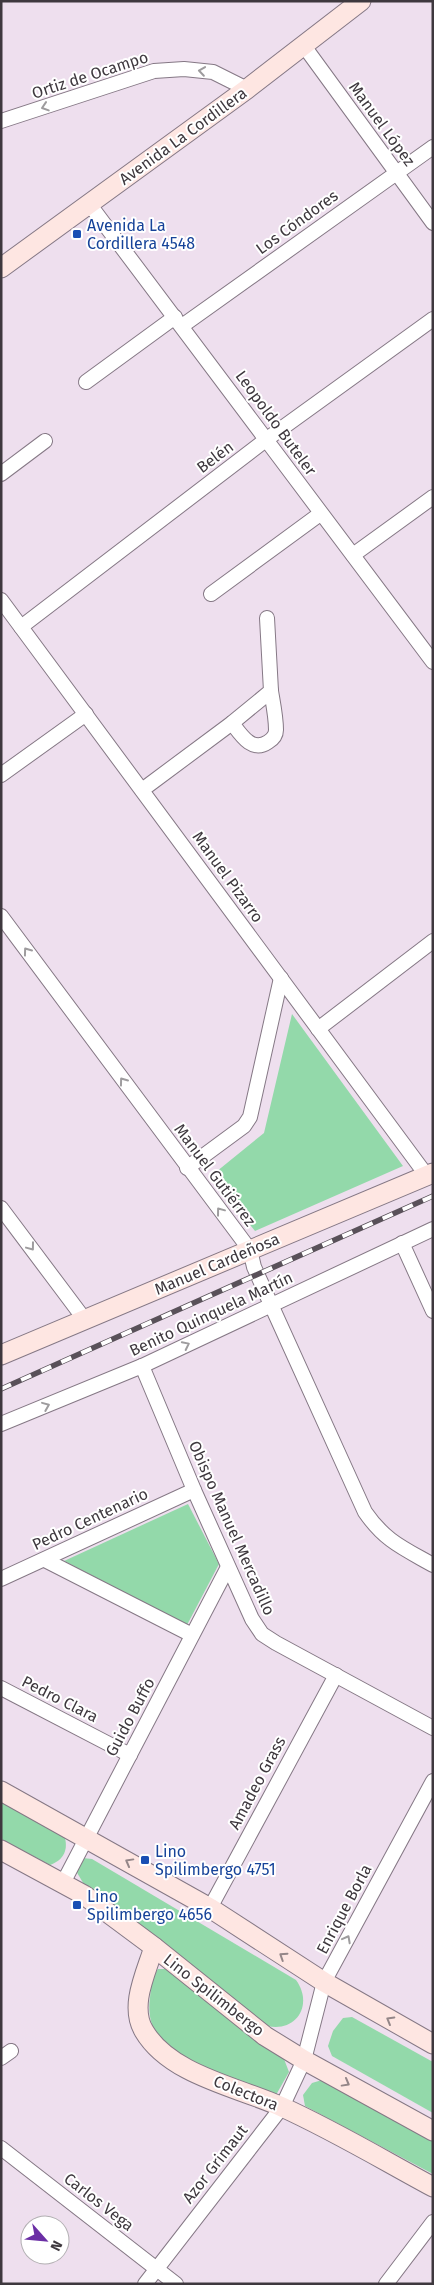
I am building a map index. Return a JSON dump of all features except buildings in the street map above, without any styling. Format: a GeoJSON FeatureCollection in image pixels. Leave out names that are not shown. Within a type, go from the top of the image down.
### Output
{"type":"FeatureCollection","features":[{"type":"Feature","properties":{"kind":"main road","name":"Avenida La Cordillera"},"geometry":{"type":"LineString","coordinates":[[1,268],[90,205],[362,1]]}},
{"type":"Feature","properties":{"kind":"main road","name":"Manuel Cardeñosa"},"geometry":{"type":"LineString","coordinates":[[1,1355],[430,1174]]}},
{"type":"Feature","properties":{"kind":"main road"},"geometry":{"type":"LineString","coordinates":[[1,1791],[210,1908],[324,1982],[433,2044]]}},
{"type":"Feature","properties":{"kind":"main road","name":"Lino Spilimbergo"},"geometry":{"type":"LineString","coordinates":[[1,1850],[63,1883],[90,1900],[154,1947],[265,2036],[304,2060],[433,2131]]}},
{"type":"Feature","properties":{"kind":"main road","name":"Colectora"},"geometry":{"type":"LineString","coordinates":[[154,1947],[138,2000],[138,2015],[143,2030],[157,2049],[171,2059],[210,2079],[282,2107],[433,2187]]}},
{"type":"Feature","properties":{"kind":"street","name":"Manuel López"},"geometry":{"type":"LineString","coordinates":[[304,46],[433,223]]}},
{"type":"Feature","properties":{"kind":"street","name":"Ortiz de Ocampo"},"geometry":{"type":"LineString","coordinates":[[1,121],[154,71],[184,69],[207,71],[246,89]]}},
{"type":"Feature","properties":{"kind":"street","name":"Los Cóndores"},"geometry":{"type":"LineString","coordinates":[[86,382],[179,322],[433,147]]}},
{"type":"Feature","properties":{"kind":"street","name":"Leopoldo Buteler"},"geometry":{"type":"LineString","coordinates":[[90,205],[267,439],[320,514],[433,662]]}},
{"type":"Feature","properties":{"kind":"street","name":"Belén"},"geometry":{"type":"LineString","coordinates":[[22,627],[267,439],[433,319]]}},
{"type":"Feature","properties":{"kind":"street"},"geometry":{"type":"LineString","coordinates":[[1,474],[45,441]]}},
{"type":"Feature","properties":{"kind":"street"},"geometry":{"type":"LineString","coordinates":[[352,555],[433,498]]}},
{"type":"Feature","properties":{"kind":"street"},"geometry":{"type":"LineString","coordinates":[[211,594],[320,514]]}},
{"type":"Feature","properties":{"kind":"street","name":"Manuel Pizarro"},"geometry":{"type":"LineString","coordinates":[[1,600],[318,1029],[430,1174]]}},
{"type":"Feature","properties":{"kind":"street"},"geometry":{"type":"LineString","coordinates":[[232,723],[244,740],[254,745],[264,745],[272,740],[276,732],[271,691],[267,618]]}},
{"type":"Feature","properties":{"kind":"street"},"geometry":{"type":"LineString","coordinates":[[142,790],[232,723],[271,691]]}},
{"type":"Feature","properties":{"kind":"street"},"geometry":{"type":"LineString","coordinates":[[1,775],[86,714]]}},
{"type":"Feature","properties":{"kind":"street","name":"Manuel Gutiérrez"},"geometry":{"type":"LineString","coordinates":[[1,916],[250,1250],[254,1267],[365,1512],[377,1530],[390,1541],[433,1565]]}},
{"type":"Feature","properties":{"kind":"street"},"geometry":{"type":"LineString","coordinates":[[318,1029],[433,941]]}},
{"type":"Feature","properties":{"kind":"street"},"geometry":{"type":"LineString","coordinates":[[188,1168],[244,1126],[250,1117],[281,978]]}},
{"type":"Feature","properties":{"kind":"street"},"geometry":{"type":"LineString","coordinates":[[1,1208],[85,1320]]}},
{"type":"Feature","properties":{"kind":"street","name":"Benito Quinquela Martín"},"geometry":{"type":"LineString","coordinates":[[1,1424],[142,1366],[433,1229]]}},
{"type":"Feature","properties":{"kind":"street"},"geometry":{"type":"LineString","coordinates":[[402,1243],[433,1311]]}},
{"type":"Feature","properties":{"kind":"street","name":"Obispo Manuel Mercadillo"},"geometry":{"type":"LineString","coordinates":[[142,1366],[228,1566],[252,1619],[262,1634],[433,1728]]}},
{"type":"Feature","properties":{"kind":"street","name":"Pedro Centenario"},"geometry":{"type":"LineString","coordinates":[[1,1579],[194,1490]]}},
{"type":"Feature","properties":{"kind":"street"},"geometry":{"type":"LineString","coordinates":[[45,1560],[192,1635]]}},
{"type":"Feature","properties":{"kind":"street","name":"Guido Buffo"},"geometry":{"type":"LineString","coordinates":[[63,1883],[228,1566]]}},
{"type":"Feature","properties":{"kind":"street","name":"Amadeo Grass"},"geometry":{"type":"LineString","coordinates":[[210,1908],[336,1675]]}},
{"type":"Feature","properties":{"kind":"street","name":"Pedro Clara"},"geometry":{"type":"LineString","coordinates":[[1,1688],[130,1755]]}},
{"type":"Feature","properties":{"kind":"street","name":"Enrique Borla"},"geometry":{"type":"LineString","coordinates":[[304,2060],[324,1982],[433,1781]]}},
{"type":"Feature","properties":{"kind":"street","name":"Azor Grimaut"},"geometry":{"type":"LineString","coordinates":[[145,2284],[282,2107],[304,2060]]}},
{"type":"Feature","properties":{"kind":"street","name":"Carlos Vega"},"geometry":{"type":"LineString","coordinates":[[1,2148],[176,2284]]}},
{"type":"Feature","properties":{"kind":"street"},"geometry":{"type":"LineString","coordinates":[[386,2284],[431,2227]]}},
{"type":"Feature","properties":{"kind":"green space"},"geometry":{"type":"Polygon","coordinates":[[[292,1014],[403,1166],[255,1231],[211,1176],[264,1133],[292,1014]]]}},
{"type":"Feature","properties":{"kind":"green space"},"geometry":{"type":"Polygon","coordinates":[[[188,1504],[219,1564],[187,1625],[64,1561],[188,1504]]]}},
{"type":"Feature","properties":{"kind":"green space"},"geometry":{"type":"Polygon","coordinates":[[[1,1802],[64,1835],[66,1845],[62,1857],[50,1865],[1,1839],[1,1802]]]}},
{"type":"Feature","properties":{"kind":"green space"},"geometry":{"type":"Polygon","coordinates":[[[83,1858],[92,1859],[296,1980],[303,2001],[302,2010],[297,2018],[281,2027],[271,2027],[259,2023],[85,1886],[76,1871],[83,1858]]]}},
{"type":"Feature","properties":{"kind":"green space"},"geometry":{"type":"Polygon","coordinates":[[[158,1969],[166,1969],[284,2059],[289,2072],[276,2095],[211,2072],[178,2054],[166,2045],[157,2035],[149,2012],[152,1982],[158,1969]]]}},
{"type":"Feature","properties":{"kind":"green space"},"geometry":{"type":"Polygon","coordinates":[[[352,2017],[433,2062],[433,2113],[332,2056],[328,2046],[333,2031],[343,2018],[352,2017]]]}},
{"type":"Feature","properties":{"kind":"green space"},"geometry":{"type":"Polygon","coordinates":[[[322,2080],[433,2141],[433,2174],[305,2106],[303,2095],[312,2083],[322,2080]]]}},
{"type":"Feature","properties":{"kind":"railway"},"geometry":{"type":"LineString","coordinates":[[1,1389],[433,1196]]}},
{"type":"Feature","properties":{"kind":"place","name":"Avenida La Cordillera 4548"},"geometry":{"type":"Point","coordinates":[77,234]}},
{"type":"Feature","properties":{"kind":"place","name":"Lino Spilimbergo 4751"},"geometry":{"type":"Point","coordinates":[145,1860]}},
{"type":"Feature","properties":{"kind":"place","name":"Lino Spilimbergo 4656"},"geometry":{"type":"Point","coordinates":[77,1905]}}]}
